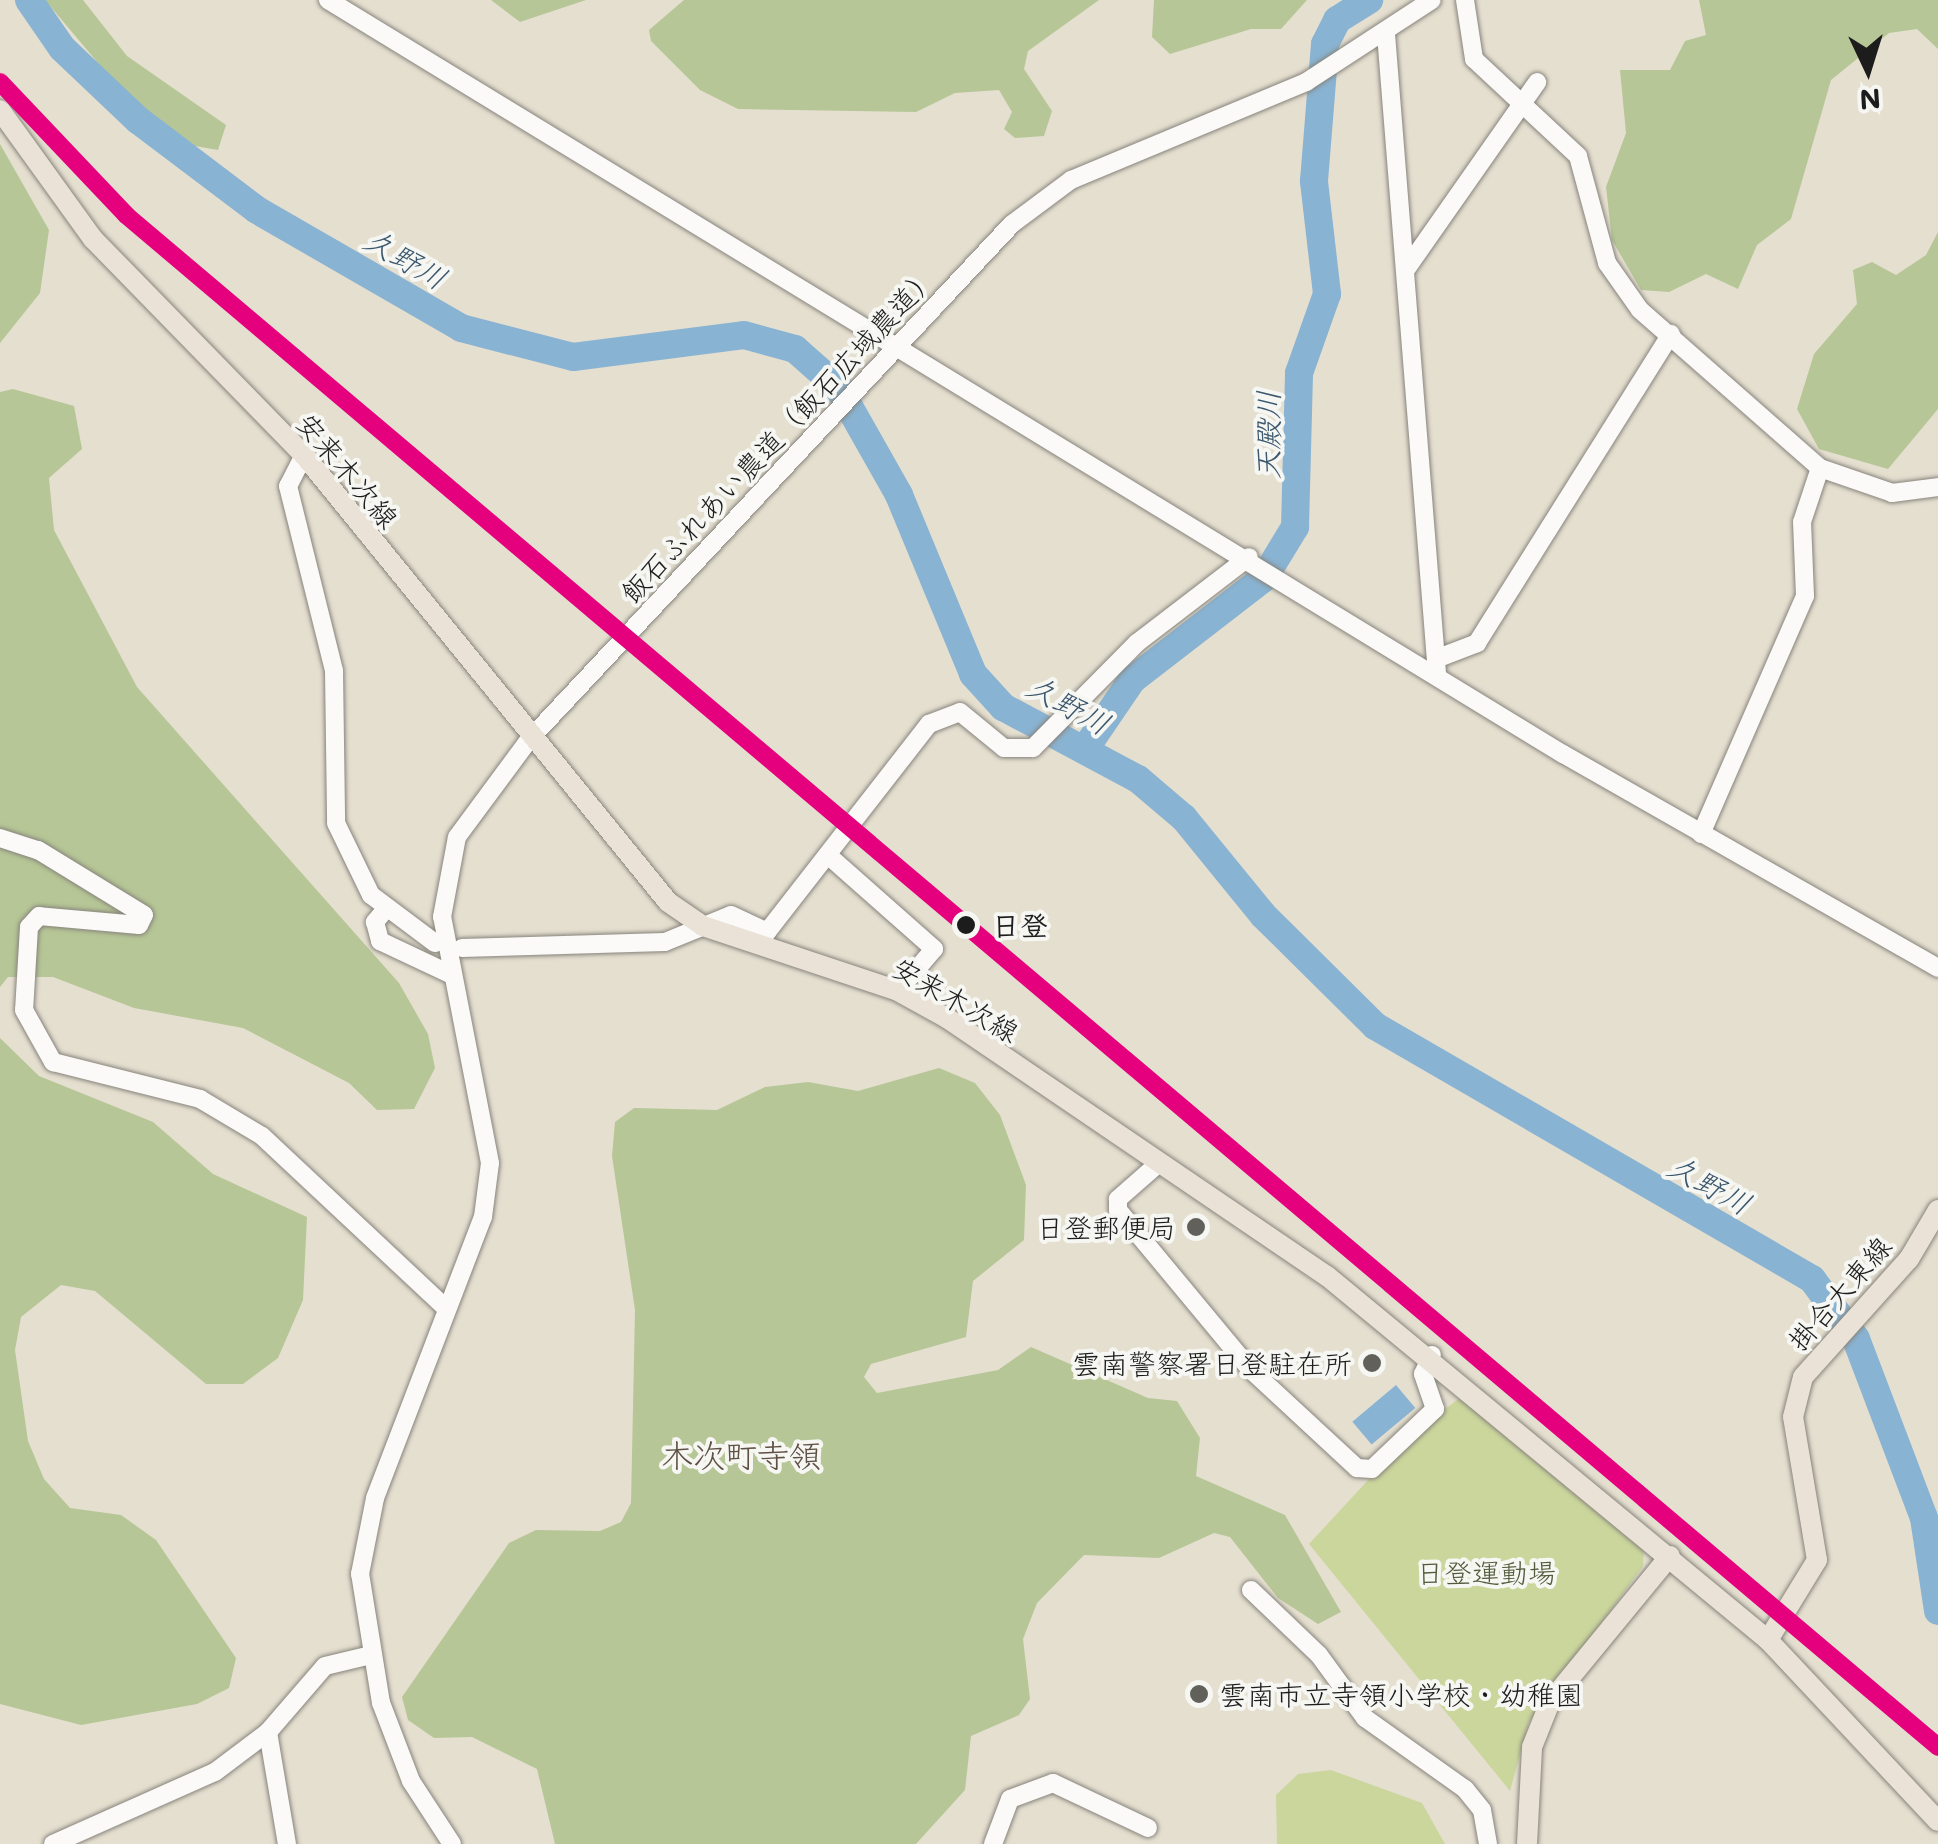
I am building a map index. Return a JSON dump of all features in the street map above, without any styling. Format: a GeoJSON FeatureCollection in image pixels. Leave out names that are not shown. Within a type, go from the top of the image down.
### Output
{"type":"FeatureCollection","features":[{"type":"Feature","properties":{"kind":"main road","name":"安来木次線"},"geometry":{"type":"LineString","coordinates":[[0,110],[93,239],[304,454],[613,845],[703,926],[898,991],[1159,1162],[1432,1355],[1768,1640],[1938,1821]]}},
{"type":"Feature","properties":{"kind":"main road","name":"掛合大東線"},"geometry":{"type":"LineString","coordinates":[[1768,1640],[1816,1560],[1793,1417],[1808,1370],[1871,1306],[1938,1210]]}},
{"type":"Feature","properties":{"kind":"main road"},"geometry":{"type":"LineString","coordinates":[[1526,1844],[1532,1747],[1550,1702],[1670,1556]]}},
{"type":"Feature","properties":{"kind":"street"},"geometry":{"type":"LineString","coordinates":[[328,0],[1288,580],[1439,666],[1701,834],[1938,968]]}},
{"type":"Feature","properties":{"kind":"street","name":"飯石ふれあい農道（飯石広域農道）"},"geometry":{"type":"LineString","coordinates":[[452,1844],[412,1782],[367,1656],[367,1526],[446,1307],[483,1218],[490,1163],[442,917],[448,864],[470,814],[528,741],[1012,224],[1071,180],[1306,82],[1386,34],[1432,0]]}},
{"type":"Feature","properties":{"kind":"street"},"geometry":{"type":"LineString","coordinates":[[1465,0],[1474,59],[1578,156],[1606,263],[1671,334],[1722,373],[1766,428],[1820,468],[1892,493],[1938,487]]}},
{"type":"Feature","properties":{"kind":"street"},"geometry":{"type":"LineString","coordinates":[[1386,34],[1439,666]]}},
{"type":"Feature","properties":{"kind":"street"},"geometry":{"type":"LineString","coordinates":[[1407,268],[1538,82]]}},
{"type":"Feature","properties":{"kind":"street"},"geometry":{"type":"LineString","coordinates":[[1439,666],[1477,643],[1671,334]]}},
{"type":"Feature","properties":{"kind":"street"},"geometry":{"type":"LineString","coordinates":[[304,454],[288,486],[334,671],[336,822],[385,910],[434,943]]}},
{"type":"Feature","properties":{"kind":"street"},"geometry":{"type":"LineString","coordinates":[[1701,834],[1805,596],[1802,522],[1820,468]]}},
{"type":"Feature","properties":{"kind":"street"},"geometry":{"type":"LineString","coordinates":[[462,948],[665,942],[731,916],[767,932],[944,713],[960,712],[1004,748],[1034,748],[1156,626],[1255,560]]}},
{"type":"Feature","properties":{"kind":"street"},"geometry":{"type":"LineString","coordinates":[[0,838],[38,850],[144,915],[139,925],[38,916],[29,927],[24,1010],[53,1062],[200,1099],[262,1136],[446,1307]]}},
{"type":"Feature","properties":{"kind":"street"},"geometry":{"type":"LineString","coordinates":[[830,857],[934,949],[898,991]]}},
{"type":"Feature","properties":{"kind":"street"},"geometry":{"type":"LineString","coordinates":[[385,910],[374,922],[380,941],[452,975]]}},
{"type":"Feature","properties":{"kind":"street"},"geometry":{"type":"LineString","coordinates":[[1159,1162],[1118,1199],[1118,1210],[1250,1369],[1356,1468],[1372,1469],[1435,1409],[1423,1374],[1432,1355]]}},
{"type":"Feature","properties":{"kind":"street"},"geometry":{"type":"LineString","coordinates":[[1250,1590],[1319,1655],[1364,1718],[1465,1788],[1482,1810],[1488,1844]]}},
{"type":"Feature","properties":{"kind":"street"},"geometry":{"type":"LineString","coordinates":[[54,1844],[215,1772],[268,1732],[326,1666],[367,1656]]}},
{"type":"Feature","properties":{"kind":"street"},"geometry":{"type":"LineString","coordinates":[[268,1732],[286,1844]]}},
{"type":"Feature","properties":{"kind":"street"},"geometry":{"type":"LineString","coordinates":[[993,1844],[1010,1799],[1053,1783],[1148,1828]]}},
{"type":"Feature","properties":{"kind":"green space"},"geometry":{"type":"Polygon","coordinates":[[[45,0],[83,0],[127,56],[226,125],[218,150],[195,146],[125,95],[45,0]]]}},
{"type":"Feature","properties":{"kind":"green space"},"geometry":{"type":"Polygon","coordinates":[[[491,0],[586,0],[520,22],[491,0]]]}},
{"type":"Feature","properties":{"kind":"green space"},"geometry":{"type":"Polygon","coordinates":[[[684,0],[1099,0],[1028,51],[1024,69],[1052,111],[1044,136],[1015,138],[1004,129],[1012,112],[999,90],[955,93],[916,112],[738,109],[700,90],[651,41],[649,30],[684,0]]]}},
{"type":"Feature","properties":{"kind":"green space"},"geometry":{"type":"Polygon","coordinates":[[[1154,0],[1307,0],[1281,29],[1251,29],[1170,54],[1152,37],[1154,0]]]}},
{"type":"Feature","properties":{"kind":"green space"},"geometry":{"type":"Polygon","coordinates":[[[1699,0],[1938,0],[1938,49],[1917,29],[1889,33],[1831,80],[1791,219],[1757,245],[1738,289],[1706,274],[1669,292],[1641,290],[1612,240],[1606,187],[1626,133],[1620,70],[1670,70],[1685,41],[1706,35],[1699,0]]]}},
{"type":"Feature","properties":{"kind":"green space"},"geometry":{"type":"Polygon","coordinates":[[[0,144],[49,230],[40,293],[0,343],[0,144]]]}},
{"type":"Feature","properties":{"kind":"green space"},"geometry":{"type":"Polygon","coordinates":[[[1938,232],[1938,409],[1888,469],[1819,449],[1797,409],[1814,354],[1857,304],[1853,270],[1872,262],[1896,275],[1926,255],[1938,232]]]}},
{"type":"Feature","properties":{"kind":"green space"},"geometry":{"type":"Polygon","coordinates":[[[13,389],[74,406],[82,449],[49,478],[54,530],[137,687],[399,983],[428,1034],[435,1068],[414,1109],[377,1110],[349,1083],[243,1028],[134,1008],[53,977],[8,977],[0,987],[0,392],[13,389]]]}},
{"type":"Feature","properties":{"kind":"green space"},"geometry":{"type":"Polygon","coordinates":[[[0,1038],[39,1076],[153,1122],[213,1174],[307,1217],[303,1300],[278,1358],[243,1384],[206,1384],[95,1291],[61,1285],[21,1317],[15,1350],[28,1441],[44,1479],[70,1508],[121,1515],[156,1540],[236,1658],[229,1688],[197,1704],[81,1725],[0,1704],[0,1038]]]}},
{"type":"Feature","properties":{"kind":"green space"},"geometry":{"type":"Polygon","coordinates":[[[939,1068],[975,1083],[1000,1115],[1026,1185],[1024,1240],[973,1281],[966,1337],[871,1364],[864,1377],[877,1393],[998,1370],[1031,1347],[1148,1398],[1177,1401],[1200,1438],[1196,1476],[1285,1515],[1341,1612],[1318,1624],[1278,1598],[1230,1537],[1214,1533],[1159,1558],[1084,1555],[1037,1603],[1023,1639],[1030,1699],[1019,1715],[971,1736],[965,1790],[916,1844],[555,1844],[537,1769],[472,1737],[434,1738],[408,1720],[402,1697],[509,1543],[536,1530],[600,1531],[621,1522],[631,1503],[635,1310],[612,1156],[615,1122],[634,1108],[717,1110],[765,1087],[808,1082],[858,1091],[939,1068]]]}},
{"type":"Feature","properties":{"kind":"green space","name":"日登運動場"},"geometry":{"type":"Polygon","coordinates":[[[1461,1397],[1644,1546],[1643,1566],[1529,1722],[1510,1791],[1309,1544],[1406,1439],[1461,1397]]]}},
{"type":"Feature","properties":{"kind":"green space"},"geometry":{"type":"Polygon","coordinates":[[[1331,1770],[1422,1803],[1445,1844],[1277,1844],[1276,1795],[1298,1774],[1331,1770]]]}},
{"type":"Feature","properties":{"kind":"water"},"geometry":{"type":"Polygon","coordinates":[[[1396,1385],[1415,1408],[1372,1445],[1352,1422],[1396,1385]]]}},
{"type":"Feature","properties":{"kind":"waterway","name":"久野川"},"geometry":{"type":"LineString","coordinates":[[29,0],[62,48],[138,120],[257,210],[461,328],[573,357],[744,335],[795,349],[838,387],[899,495],[973,674],[1003,707],[1138,779],[1184,818],[1263,915],[1375,1026],[1812,1279],[1856,1339],[1924,1518],[1938,1611]]}},
{"type":"Feature","properties":{"kind":"waterway","name":"天殿川"},"geometry":{"type":"LineString","coordinates":[[1085,749],[1132,680],[1264,578],[1295,527],[1299,373],[1327,294],[1314,181],[1325,44],[1337,20],[1369,0]]}},
{"type":"Feature","properties":{"kind":"transit line"},"geometry":{"type":"LineString","coordinates":[[0,82],[126,215],[1938,1747]]}},
{"type":"Feature","properties":{"kind":"place","name":"日登"},"geometry":{"type":"Point","coordinates":[966,925]}},
{"type":"Feature","properties":{"kind":"place","name":"日登郵便局"},"geometry":{"type":"Point","coordinates":[1196,1227]}},
{"type":"Feature","properties":{"kind":"place","name":"雲南警察署日登駐在所"},"geometry":{"type":"Point","coordinates":[1372,1363]}},
{"type":"Feature","properties":{"kind":"place","name":"雲南市立寺領小学校・幼稚園"},"geometry":{"type":"Point","coordinates":[1199,1694]}},
{"type":"Feature","properties":{"kind":"district","name":"木次町寺領"},"geometry":{"type":"Point","coordinates":[741,1454]}}]}
